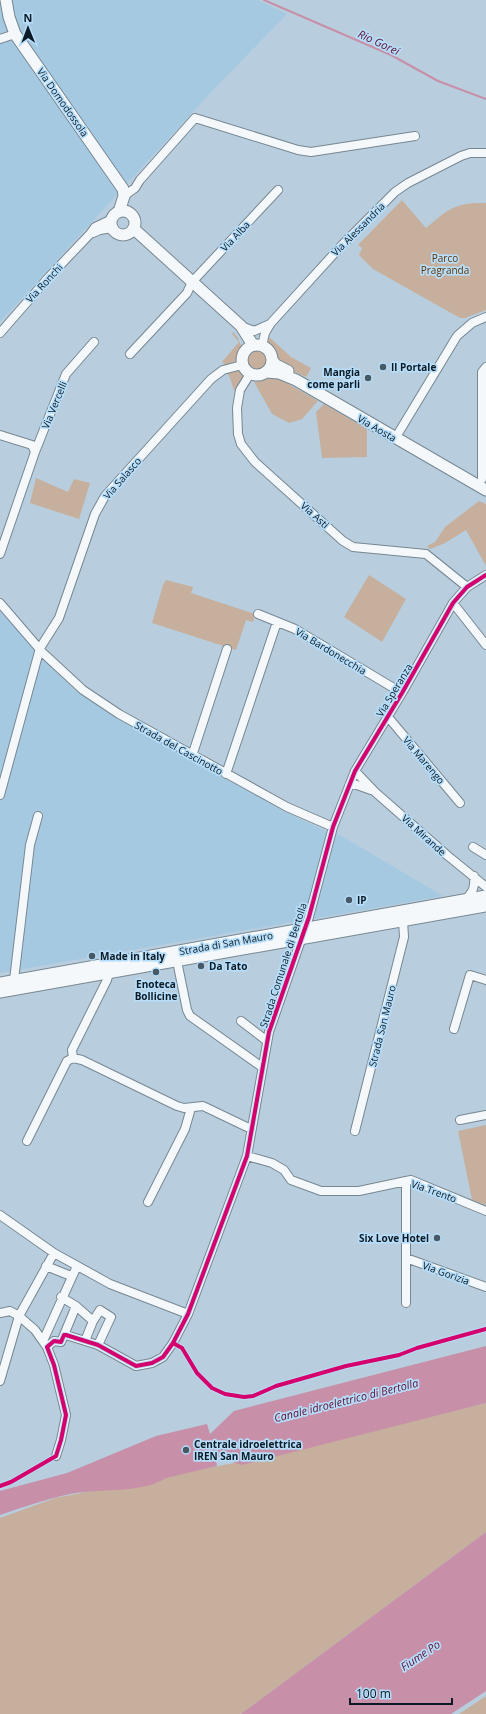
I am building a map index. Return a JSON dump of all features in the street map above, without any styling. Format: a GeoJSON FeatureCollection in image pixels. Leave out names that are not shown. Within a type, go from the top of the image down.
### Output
{"type":"FeatureCollection","features":[{"type":"Feature","properties":{"kind":"street","name":"Via Domodossola"},"geometry":{"type":"LineString","coordinates":[[6,0],[9,17],[16,34],[120,208],[135,219],[132,232]]}},
{"type":"Feature","properties":{"kind":"street"},"geometry":{"type":"LineString","coordinates":[[0,39],[16,34]]}},
{"type":"Feature","properties":{"kind":"street","name":"Via Ronchi"},"geometry":{"type":"LineString","coordinates":[[0,333],[95,227],[120,208],[140,180],[194,118],[298,150],[311,152],[415,136]]}},
{"type":"Feature","properties":{"kind":"street","name":"Via Alessandria"},"geometry":{"type":"LineString","coordinates":[[254,347],[271,323],[342,245],[395,192],[408,183],[461,156],[470,153],[486,153]]}},
{"type":"Feature","properties":{"kind":"street","name":"Via Alba"},"geometry":{"type":"LineString","coordinates":[[190,285],[278,190]]}},
{"type":"Feature","properties":{"kind":"street"},"geometry":{"type":"LineString","coordinates":[[120,208],[119,235],[132,232],[190,285],[239,334],[244,343],[269,351],[272,365],[266,372],[258,376],[250,374],[246,371],[242,365],[241,358],[254,347]]}},
{"type":"Feature","properties":{"kind":"street"},"geometry":{"type":"LineString","coordinates":[[190,285],[241,326],[254,331],[271,323]]}},
{"type":"Feature","properties":{"kind":"street"},"geometry":{"type":"LineString","coordinates":[[130,354],[187,293],[190,285]]}},
{"type":"Feature","properties":{"kind":"street"},"geometry":{"type":"LineString","coordinates":[[399,432],[456,336],[472,323],[486,317]]}},
{"type":"Feature","properties":{"kind":"street"},"geometry":{"type":"LineString","coordinates":[[241,326],[254,347]]}},
{"type":"Feature","properties":{"kind":"street","name":"Via Vercelli"},"geometry":{"type":"LineString","coordinates":[[0,554],[35,452],[66,374],[94,342]]}},
{"type":"Feature","properties":{"kind":"street","name":"Via Aosta"},"geometry":{"type":"LineString","coordinates":[[272,360],[276,364],[300,376],[486,490]]}},
{"type":"Feature","properties":{"kind":"street","name":"Via Salasco"},"geometry":{"type":"LineString","coordinates":[[40,648],[59,618],[95,514],[105,496],[211,379],[223,370],[242,365]]}},
{"type":"Feature","properties":{"kind":"street"},"geometry":{"type":"LineString","coordinates":[[484,480],[482,372],[486,367]]}},
{"type":"Feature","properties":{"kind":"street","name":"Via Aosta"},"geometry":{"type":"LineString","coordinates":[[266,372],[279,372],[296,380],[399,432],[484,480]]}},
{"type":"Feature","properties":{"kind":"street","name":"Via Asti"},"geometry":{"type":"LineString","coordinates":[[250,374],[240,390],[237,408],[238,434],[240,444],[255,462],[344,541],[353,547],[426,554],[467,587]]}},
{"type":"Feature","properties":{"kind":"street"},"geometry":{"type":"LineString","coordinates":[[0,435],[32,445],[35,452]]}},
{"type":"Feature","properties":{"kind":"street","name":"Via Speranza"},"geometry":{"type":"LineString","coordinates":[[333,827],[355,771],[402,693],[453,602],[467,587],[486,575]]}},
{"type":"Feature","properties":{"kind":"street"},"geometry":{"type":"LineString","coordinates":[[453,602],[486,645]]}},
{"type":"Feature","properties":{"kind":"street","name":"Strada del Cascinotto"},"geometry":{"type":"LineString","coordinates":[[0,603],[40,648],[83,690],[128,721],[287,807],[333,827]]}},
{"type":"Feature","properties":{"kind":"street","name":"Via Bardonecchia"},"geometry":{"type":"LineString","coordinates":[[258,614],[295,629],[402,693]]}},
{"type":"Feature","properties":{"kind":"street"},"geometry":{"type":"LineString","coordinates":[[226,774],[277,622]]}},
{"type":"Feature","properties":{"kind":"street"},"geometry":{"type":"LineString","coordinates":[[0,795],[40,648]]}},
{"type":"Feature","properties":{"kind":"street"},"geometry":{"type":"LineString","coordinates":[[192,756],[227,649]]}},
{"type":"Feature","properties":{"kind":"street","name":"Via Marengo"},"geometry":{"type":"LineString","coordinates":[[388,717],[460,804]]}},
{"type":"Feature","properties":{"kind":"street","name":"Via Mirande"},"geometry":{"type":"LineString","coordinates":[[355,771],[375,792],[486,887]]}},
{"type":"Feature","properties":{"kind":"street","name":"Via Mirande"},"geometry":{"type":"LineString","coordinates":[[349,786],[354,784],[375,792]]}},
{"type":"Feature","properties":{"kind":"street"},"geometry":{"type":"LineString","coordinates":[[14,980],[30,845],[38,816]]}},
{"type":"Feature","properties":{"kind":"street","name":"Strada Comunale di Bertolla"},"geometry":{"type":"LineString","coordinates":[[64,1335],[98,1345],[136,1366],[152,1363],[163,1357],[173,1343],[188,1314],[247,1156],[267,1041],[309,917],[333,827]]}},
{"type":"Feature","properties":{"kind":"street"},"geometry":{"type":"LineString","coordinates":[[473,848],[486,855]]}},
{"type":"Feature","properties":{"kind":"street"},"geometry":{"type":"LineString","coordinates":[[466,900],[475,886],[474,876]]}},
{"type":"Feature","properties":{"kind":"street"},"geometry":{"type":"LineString","coordinates":[[441,909],[466,900],[486,896]]}},
{"type":"Feature","properties":{"kind":"street"},"geometry":{"type":"LineString","coordinates":[[441,909],[486,906]]}},
{"type":"Feature","properties":{"kind":"street","name":"Strada di San Mauro"},"geometry":{"type":"LineString","coordinates":[[0,983],[108,968],[177,961],[403,921],[441,909]]}},
{"type":"Feature","properties":{"kind":"street","name":"Strada di San Mauro"},"geometry":{"type":"LineString","coordinates":[[0,992],[108,968],[304,929],[441,909]]}},
{"type":"Feature","properties":{"kind":"street","name":"Strada San Mauro"},"geometry":{"type":"LineString","coordinates":[[355,1131],[404,937],[403,921]]}},
{"type":"Feature","properties":{"kind":"street","name":"Strada di San Mauro"},"geometry":{"type":"LineString","coordinates":[[177,961],[187,1010],[190,1016],[262,1067]]}},
{"type":"Feature","properties":{"kind":"street"},"geometry":{"type":"LineString","coordinates":[[73,1058],[72,1050],[107,980],[108,968]]}},
{"type":"Feature","properties":{"kind":"street"},"geometry":{"type":"LineString","coordinates":[[454,1029],[470,975],[486,980]]}},
{"type":"Feature","properties":{"kind":"street","name":"Strada Comunale di Bertolla"},"geometry":{"type":"LineString","coordinates":[[241,1021],[267,1041]]}},
{"type":"Feature","properties":{"kind":"street"},"geometry":{"type":"LineString","coordinates":[[27,1141],[67,1061],[73,1058],[82,1060],[178,1106],[184,1108],[203,1106],[251,1129]]}},
{"type":"Feature","properties":{"kind":"street"},"geometry":{"type":"LineString","coordinates":[[148,1202],[185,1129],[191,1108]]}},
{"type":"Feature","properties":{"kind":"street"},"geometry":{"type":"LineString","coordinates":[[460,1120],[486,1115]]}},
{"type":"Feature","properties":{"kind":"street"},"geometry":{"type":"LineString","coordinates":[[247,1156],[272,1163],[284,1170],[292,1180],[321,1191],[359,1191],[406,1181]]}},
{"type":"Feature","properties":{"kind":"street","name":"Via Trento"},"geometry":{"type":"LineString","coordinates":[[406,1303],[406,1181],[411,1180],[486,1211]]}},
{"type":"Feature","properties":{"kind":"street"},"geometry":{"type":"LineString","coordinates":[[0,1215],[54,1254],[110,1284],[188,1314]]}},
{"type":"Feature","properties":{"kind":"street"},"geometry":{"type":"LineString","coordinates":[[0,1381],[19,1316],[54,1254]]}},
{"type":"Feature","properties":{"kind":"street","name":"Via Gorizia"},"geometry":{"type":"LineString","coordinates":[[406,1258],[486,1287]]}},
{"type":"Feature","properties":{"kind":"street"},"geometry":{"type":"LineString","coordinates":[[46,1266],[71,1276]]}},
{"type":"Feature","properties":{"kind":"street"},"geometry":{"type":"LineString","coordinates":[[45,1344],[61,1297],[76,1266]]}},
{"type":"Feature","properties":{"kind":"street"},"geometry":{"type":"LineString","coordinates":[[61,1297],[76,1306],[93,1321]]}},
{"type":"Feature","properties":{"kind":"street"},"geometry":{"type":"LineString","coordinates":[[45,1344],[54,1341],[61,1342],[76,1306]]}},
{"type":"Feature","properties":{"kind":"street"},"geometry":{"type":"LineString","coordinates":[[85,1341],[93,1321],[100,1310],[112,1317],[98,1345]]}},
{"type":"Feature","properties":{"kind":"street"},"geometry":{"type":"LineString","coordinates":[[0,1313],[10,1311],[19,1316],[34,1330],[45,1344],[54,1365],[58,1384],[64,1400],[66,1415],[56,1456]]}},
{"type":"Feature","properties":{"kind":"shaded area"},"geometry":{"type":"Polygon","coordinates":[[[0,0],[258,0],[287,14],[214,89],[0,322],[0,0]]]}},
{"type":"Feature","properties":{"kind":"shaded area"},"geometry":{"type":"Polygon","coordinates":[[[0,611],[43,659],[74,690],[285,812],[330,833],[304,920],[0,973],[0,611]]]}},
{"type":"Feature","properties":{"kind":"shaded area"},"geometry":{"type":"Polygon","coordinates":[[[333,831],[443,896],[312,919],[333,831]]]}},
{"type":"Feature","properties":{"kind":"green space","name":"Parco Pragranda"},"geometry":{"type":"Polygon","coordinates":[[[402,200],[426,228],[447,211],[460,205],[486,203],[486,310],[465,318],[460,318],[373,269],[359,255],[362,248],[358,245],[402,200]]]}},
{"type":"Feature","properties":{"kind":"green space"},"geometry":{"type":"Polygon","coordinates":[[[233,332],[238,338],[242,348],[236,361],[225,365],[222,362],[239,342],[232,334],[233,332]]]}},
{"type":"Feature","properties":{"kind":"green space"},"geometry":{"type":"Polygon","coordinates":[[[269,337],[291,357],[311,368],[306,377],[282,366],[276,361],[274,354],[268,345],[269,337]]]}},
{"type":"Feature","properties":{"kind":"green space"},"geometry":{"type":"Polygon","coordinates":[[[257,351],[264,354],[267,361],[264,368],[257,371],[250,368],[247,361],[250,354],[257,351]]]}},
{"type":"Feature","properties":{"kind":"green space"},"geometry":{"type":"Polygon","coordinates":[[[239,370],[243,376],[234,391],[227,372],[239,370]]]}},
{"type":"Feature","properties":{"kind":"green space"},"geometry":{"type":"Polygon","coordinates":[[[270,377],[278,378],[318,401],[302,419],[289,423],[272,414],[254,382],[265,380],[270,377]]]}},
{"type":"Feature","properties":{"kind":"green space"},"geometry":{"type":"Polygon","coordinates":[[[324,404],[367,429],[367,457],[322,458],[316,412],[324,404]]]}},
{"type":"Feature","properties":{"kind":"green space"},"geometry":{"type":"Polygon","coordinates":[[[36,478],[68,492],[74,479],[90,483],[79,519],[30,503],[36,478]]]}},
{"type":"Feature","properties":{"kind":"green space"},"geometry":{"type":"Polygon","coordinates":[[[479,501],[486,504],[486,566],[466,530],[445,543],[430,549],[427,546],[435,542],[445,527],[479,501]]]}},
{"type":"Feature","properties":{"kind":"green space"},"geometry":{"type":"Polygon","coordinates":[[[369,575],[406,599],[382,642],[344,617],[369,575]]]}},
{"type":"Feature","properties":{"kind":"green space"},"geometry":{"type":"Polygon","coordinates":[[[166,580],[193,587],[191,593],[255,614],[253,622],[246,620],[236,650],[152,623],[163,585],[166,580]]]}},
{"type":"Feature","properties":{"kind":"green space"},"geometry":{"type":"Polygon","coordinates":[[[486,1125],[486,1205],[472,1200],[458,1131],[486,1125]]]}},
{"type":"Feature","properties":{"kind":"green space"},"geometry":{"type":"Polygon","coordinates":[[[486,1403],[486,1532],[241,1714],[0,1714],[0,1518],[55,1498],[275,1455],[486,1403]]]}},
{"type":"Feature","properties":{"kind":"green space"},"geometry":{"type":"Polygon","coordinates":[[[486,1696],[486,1714],[459,1714],[486,1696]]]}},
{"type":"Feature","properties":{"kind":"water","name":"Canale idroelettrico di Bertolla"},"geometry":{"type":"Polygon","coordinates":[[[486,1346],[486,1403],[242,1465],[215,1456],[217,1466],[166,1478],[156,1483],[133,1489],[70,1494],[35,1503],[0,1515],[0,1491],[67,1473],[156,1436],[207,1424],[210,1434],[234,1411],[486,1346]]]}},
{"type":"Feature","properties":{"kind":"water","name":"Fiume Po"},"geometry":{"type":"Polygon","coordinates":[[[486,1532],[486,1691],[451,1714],[241,1714],[486,1532]]]}},
{"type":"Feature","properties":{"kind":"waterway","name":"Rio Gorei"},"geometry":{"type":"LineString","coordinates":[[264,0],[391,55],[438,81],[486,99]]}},
{"type":"Feature","properties":{"kind":"cycle path"},"geometry":{"type":"LineString","coordinates":[[0,1486],[11,1482],[56,1456],[66,1415],[54,1365],[47,1347],[54,1341],[61,1342],[64,1335],[66,1335],[98,1345],[136,1366],[152,1363],[163,1357],[173,1343],[188,1314],[247,1156],[269,1032],[309,917],[333,827],[355,771],[402,693],[453,603],[467,587],[486,575]]}},
{"type":"Feature","properties":{"kind":"cycle path"},"geometry":{"type":"LineString","coordinates":[[173,1343],[182,1348],[197,1373],[212,1388],[225,1394],[244,1397],[253,1396],[276,1386],[346,1366],[399,1355],[417,1348],[486,1329]]}},
{"type":"Feature","properties":{"kind":"place","name":"Il Portale"},"geometry":{"type":"Point","coordinates":[383,367]}},
{"type":"Feature","properties":{"kind":"place","name":"Mangia come parli"},"geometry":{"type":"Point","coordinates":[368,378]}},
{"type":"Feature","properties":{"kind":"place","name":"IP"},"geometry":{"type":"Point","coordinates":[349,900]}},
{"type":"Feature","properties":{"kind":"place","name":"Made in Italy"},"geometry":{"type":"Point","coordinates":[92,956]}},
{"type":"Feature","properties":{"kind":"place","name":"Da Tato"},"geometry":{"type":"Point","coordinates":[201,966]}},
{"type":"Feature","properties":{"kind":"place","name":"Enoteca Bollicine"},"geometry":{"type":"Point","coordinates":[156,972]}},
{"type":"Feature","properties":{"kind":"place","name":"Six Love Hotel"},"geometry":{"type":"Point","coordinates":[437,1238]}},
{"type":"Feature","properties":{"kind":"place","name":"Centrale idroelettrica IREN San Mauro"},"geometry":{"type":"Point","coordinates":[186,1450]}}]}
